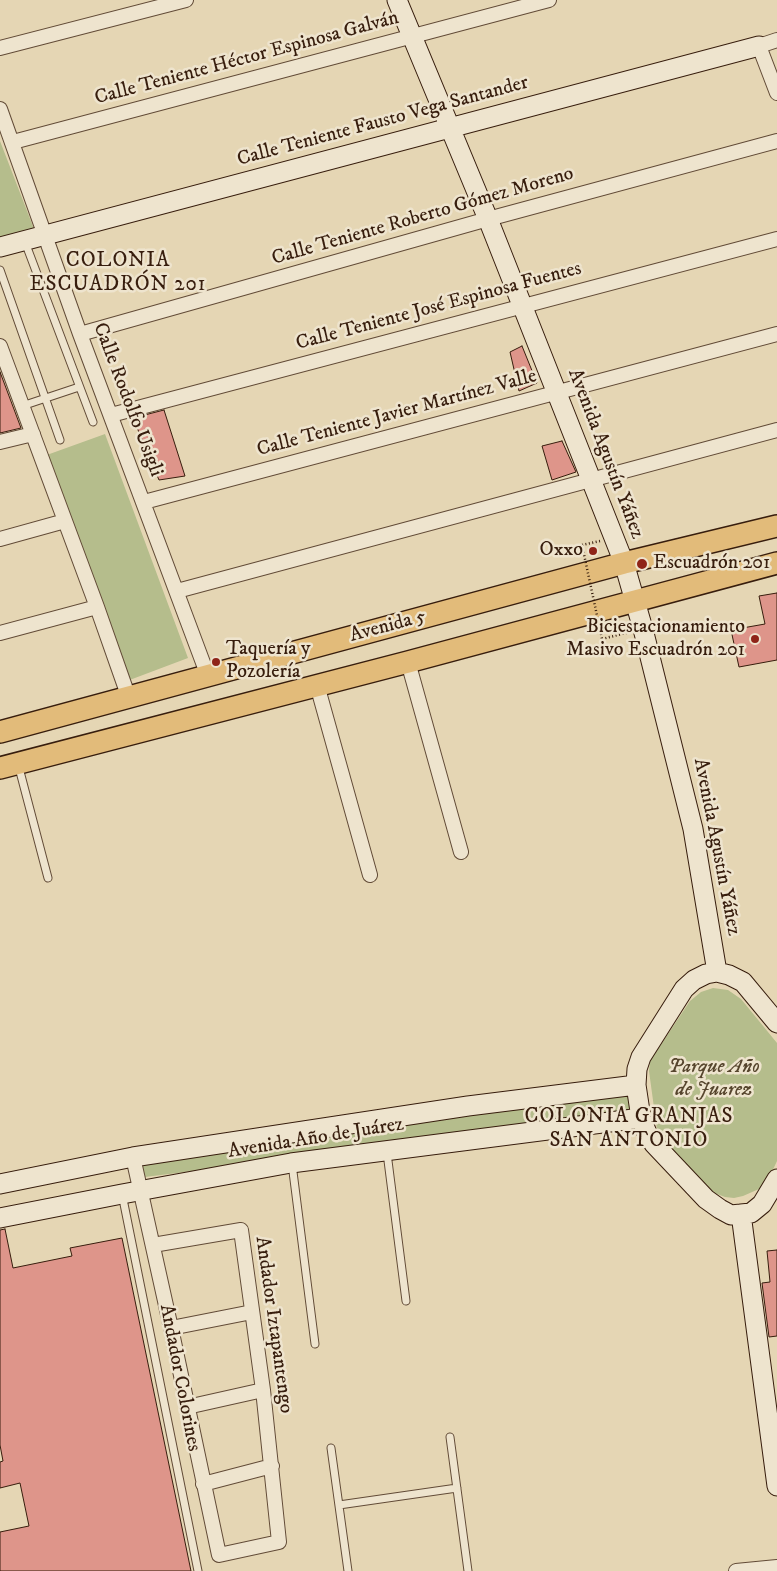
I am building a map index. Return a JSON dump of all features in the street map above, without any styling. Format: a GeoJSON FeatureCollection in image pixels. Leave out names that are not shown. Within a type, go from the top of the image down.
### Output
{"type":"FeatureCollection","features":[{"type":"Feature","properties":{"kind":"main road","name":"Avenida 5"},"geometry":{"type":"LineString","coordinates":[[0,732],[624,563],[777,526]]}},
{"type":"Feature","properties":{"kind":"main road","name":"Avenida 5"},"geometry":{"type":"LineString","coordinates":[[9,766],[777,563]]}},
{"type":"Feature","properties":{"kind":"street"},"geometry":{"type":"LineString","coordinates":[[0,48],[186,0]]}},
{"type":"Feature","properties":{"kind":"street","name":"Avenida Agustín Yáñez"},"geometry":{"type":"LineString","coordinates":[[398,0],[488,219],[624,563],[694,829],[717,972]]}},
{"type":"Feature","properties":{"kind":"street","name":"Calle Teniente Héctor Espinosa Galván"},"geometry":{"type":"LineString","coordinates":[[13,142],[549,0]]}},
{"type":"Feature","properties":{"kind":"street","name":"Calle Teniente Fausto Vega Santander"},"geometry":{"type":"LineString","coordinates":[[0,247],[777,40]]}},
{"type":"Feature","properties":{"kind":"street"},"geometry":{"type":"LineString","coordinates":[[759,46],[777,93]]}},
{"type":"Feature","properties":{"kind":"street","name":"Calle Rodolfo Usigli"},"geometry":{"type":"LineString","coordinates":[[0,109],[80,334],[208,676]]}},
{"type":"Feature","properties":{"kind":"street","name":"Calle Teniente Roberto Gómez Moreno"},"geometry":{"type":"LineString","coordinates":[[80,334],[488,219],[777,141]]}},
{"type":"Feature","properties":{"kind":"street","name":"Calle Teniente José Espinosa Fuentes"},"geometry":{"type":"LineString","coordinates":[[110,414],[777,239]]}},
{"type":"Feature","properties":{"kind":"street","name":"Calle Teniente Javier Martínez Valle"},"geometry":{"type":"LineString","coordinates":[[144,502],[777,334]]}},
{"type":"Feature","properties":{"kind":"street"},"geometry":{"type":"LineString","coordinates":[[0,346],[129,698]]}},
{"type":"Feature","properties":{"kind":"street"},"geometry":{"type":"LineString","coordinates":[[177,591],[777,430]]}},
{"type":"Feature","properties":{"kind":"street"},"geometry":{"type":"LineString","coordinates":[[0,442],[33,434]]}},
{"type":"Feature","properties":{"kind":"street"},"geometry":{"type":"LineString","coordinates":[[0,539],[66,522]]}},
{"type":"Feature","properties":{"kind":"street"},"geometry":{"type":"LineString","coordinates":[[0,633],[97,607]]}},
{"type":"Feature","properties":{"kind":"street"},"geometry":{"type":"LineString","coordinates":[[408,662],[461,852]]}},
{"type":"Feature","properties":{"kind":"street"},"geometry":{"type":"LineString","coordinates":[[317,686],[370,875]]}},
{"type":"Feature","properties":{"kind":"street"},"geometry":{"type":"LineString","coordinates":[[777,1023],[743,982],[729,975],[717,972],[706,974],[694,980],[684,989],[641,1057],[637,1070],[636,1085],[641,1118],[647,1133],[654,1144],[706,1199],[731,1215],[751,1213],[762,1204],[777,1179]]}},
{"type":"Feature","properties":{"kind":"street","name":"Avenida Año de Juárez"},"geometry":{"type":"LineString","coordinates":[[0,1184],[133,1157],[468,1106],[636,1085]]}},
{"type":"Feature","properties":{"kind":"street","name":"Avenida Año de Juárez"},"geometry":{"type":"LineString","coordinates":[[0,1218],[292,1163],[641,1118]]}},
{"type":"Feature","properties":{"kind":"street"},"geometry":{"type":"LineString","coordinates":[[133,1157],[153,1245]]}},
{"type":"Feature","properties":{"kind":"street"},"geometry":{"type":"LineString","coordinates":[[740,1214],[777,1486]]}},
{"type":"Feature","properties":{"kind":"street","name":"Andador Iztapantengo"},"geometry":{"type":"LineString","coordinates":[[153,1245],[241,1230],[263,1390],[279,1542],[219,1555]]}},
{"type":"Feature","properties":{"kind":"street","name":"Andador Colorines"},"geometry":{"type":"LineString","coordinates":[[153,1245],[219,1555]]}},
{"type":"Feature","properties":{"kind":"street"},"geometry":{"type":"LineString","coordinates":[[171,1328],[252,1312]]}},
{"type":"Feature","properties":{"kind":"street"},"geometry":{"type":"LineString","coordinates":[[187,1406],[263,1390]]}},
{"type":"Feature","properties":{"kind":"street"},"geometry":{"type":"LineString","coordinates":[[203,1484],[272,1466]]}},
{"type":"Feature","properties":{"kind":"street"},"geometry":{"type":"LineString","coordinates":[[736,1571],[777,1567]]}},
{"type":"Feature","properties":{"kind":"lane"},"geometry":{"type":"LineString","coordinates":[[24,240],[93,422]]}},
{"type":"Feature","properties":{"kind":"lane"},"geometry":{"type":"LineString","coordinates":[[0,270],[60,440]]}},
{"type":"Feature","properties":{"kind":"lane"},"geometry":{"type":"LineString","coordinates":[[22,406],[79,387]]}},
{"type":"Feature","properties":{"kind":"lane"},"geometry":{"type":"LineString","coordinates":[[9,766],[48,878]]}},
{"type":"Feature","properties":{"kind":"lane"},"geometry":{"type":"LineString","coordinates":[[387,1150],[406,1301]]}},
{"type":"Feature","properties":{"kind":"lane"},"geometry":{"type":"LineString","coordinates":[[292,1163],[315,1344]]}},
{"type":"Feature","properties":{"kind":"lane","name":"Andador Colorines"},"geometry":{"type":"LineString","coordinates":[[122,1194],[198,1571]]}},
{"type":"Feature","properties":{"kind":"lane"},"geometry":{"type":"LineString","coordinates":[[450,1437],[468,1571]]}},
{"type":"Feature","properties":{"kind":"lane"},"geometry":{"type":"LineString","coordinates":[[331,1448],[348,1571]]}},
{"type":"Feature","properties":{"kind":"lane"},"geometry":{"type":"LineString","coordinates":[[339,1505],[457,1488]]}},
{"type":"Feature","properties":{"kind":"path"},"geometry":{"type":"LineString","coordinates":[[604,540],[582,545],[602,639],[634,631]]}},
{"type":"Feature","properties":{"kind":"green space"},"geometry":{"type":"Polygon","coordinates":[[[0,141],[34,229],[0,238],[0,141]]]}},
{"type":"Feature","properties":{"kind":"green space"},"geometry":{"type":"Polygon","coordinates":[[[105,434],[188,658],[127,681],[44,456],[105,434]]]}},
{"type":"Feature","properties":{"kind":"green space","name":"Parque Año de Juarez"},"geometry":{"type":"Polygon","coordinates":[[[713,988],[728,990],[741,999],[777,1043],[777,1161],[770,1176],[759,1189],[734,1198],[709,1191],[658,1137],[649,1071],[650,1061],[690,1001],[701,992],[713,988]]]}},
{"type":"Feature","properties":{"kind":"green space"},"geometry":{"type":"Polygon","coordinates":[[[632,1086],[636,1116],[145,1177],[142,1172],[144,1161],[632,1086]]]}},
{"type":"Feature","properties":{"kind":"building"},"geometry":{"type":"Polygon","coordinates":[[[522,346],[537,383],[519,391],[510,352],[522,346]]]}},
{"type":"Feature","properties":{"kind":"building"},"geometry":{"type":"Polygon","coordinates":[[[0,372],[21,428],[0,433],[0,372]]]}},
{"type":"Feature","properties":{"kind":"building"},"geometry":{"type":"Polygon","coordinates":[[[164,410],[185,476],[159,480],[133,418],[164,410]]]}},
{"type":"Feature","properties":{"kind":"building"},"geometry":{"type":"Polygon","coordinates":[[[562,441],[576,472],[552,480],[542,446],[562,441]]]}},
{"type":"Feature","properties":{"kind":"building","name":"Biciestacionamiento Masivo Escuadrón 201"},"geometry":{"type":"Polygon","coordinates":[[[777,593],[777,660],[739,667],[731,630],[765,624],[759,596],[777,593]]]}},
{"type":"Feature","properties":{"kind":"building"},"geometry":{"type":"Polygon","coordinates":[[[5,1229],[13,1268],[72,1256],[70,1248],[122,1238],[191,1571],[0,1571],[0,1532],[29,1526],[20,1483],[0,1488],[0,1462],[3,1461],[0,1445],[0,1230],[5,1229]]]}},
{"type":"Feature","properties":{"kind":"building"},"geometry":{"type":"Polygon","coordinates":[[[777,1250],[777,1336],[769,1337],[762,1283],[770,1282],[767,1251],[777,1250]]]}},
{"type":"Feature","properties":{"kind":"place","name":"Oxxo"},"geometry":{"type":"Point","coordinates":[593,551]}},
{"type":"Feature","properties":{"kind":"place","name":"Escuadrón 201"},"geometry":{"type":"Point","coordinates":[642,564]}},
{"type":"Feature","properties":{"kind":"place","name":"Biciestacionamiento Masivo Escuadrón 201"},"geometry":{"type":"Point","coordinates":[755,639]}},
{"type":"Feature","properties":{"kind":"place","name":"Taquería y Pozolería"},"geometry":{"type":"Point","coordinates":[216,662]}},
{"type":"Feature","properties":{"kind":"district","name":"COLONIA ESCUADRÓN 201"},"geometry":{"type":"Point","coordinates":[118,274]}},
{"type":"Feature","properties":{"kind":"district","name":"COLONIA GRANJAS SAN ANTONIO"},"geometry":{"type":"Point","coordinates":[629,1130]}}]}
